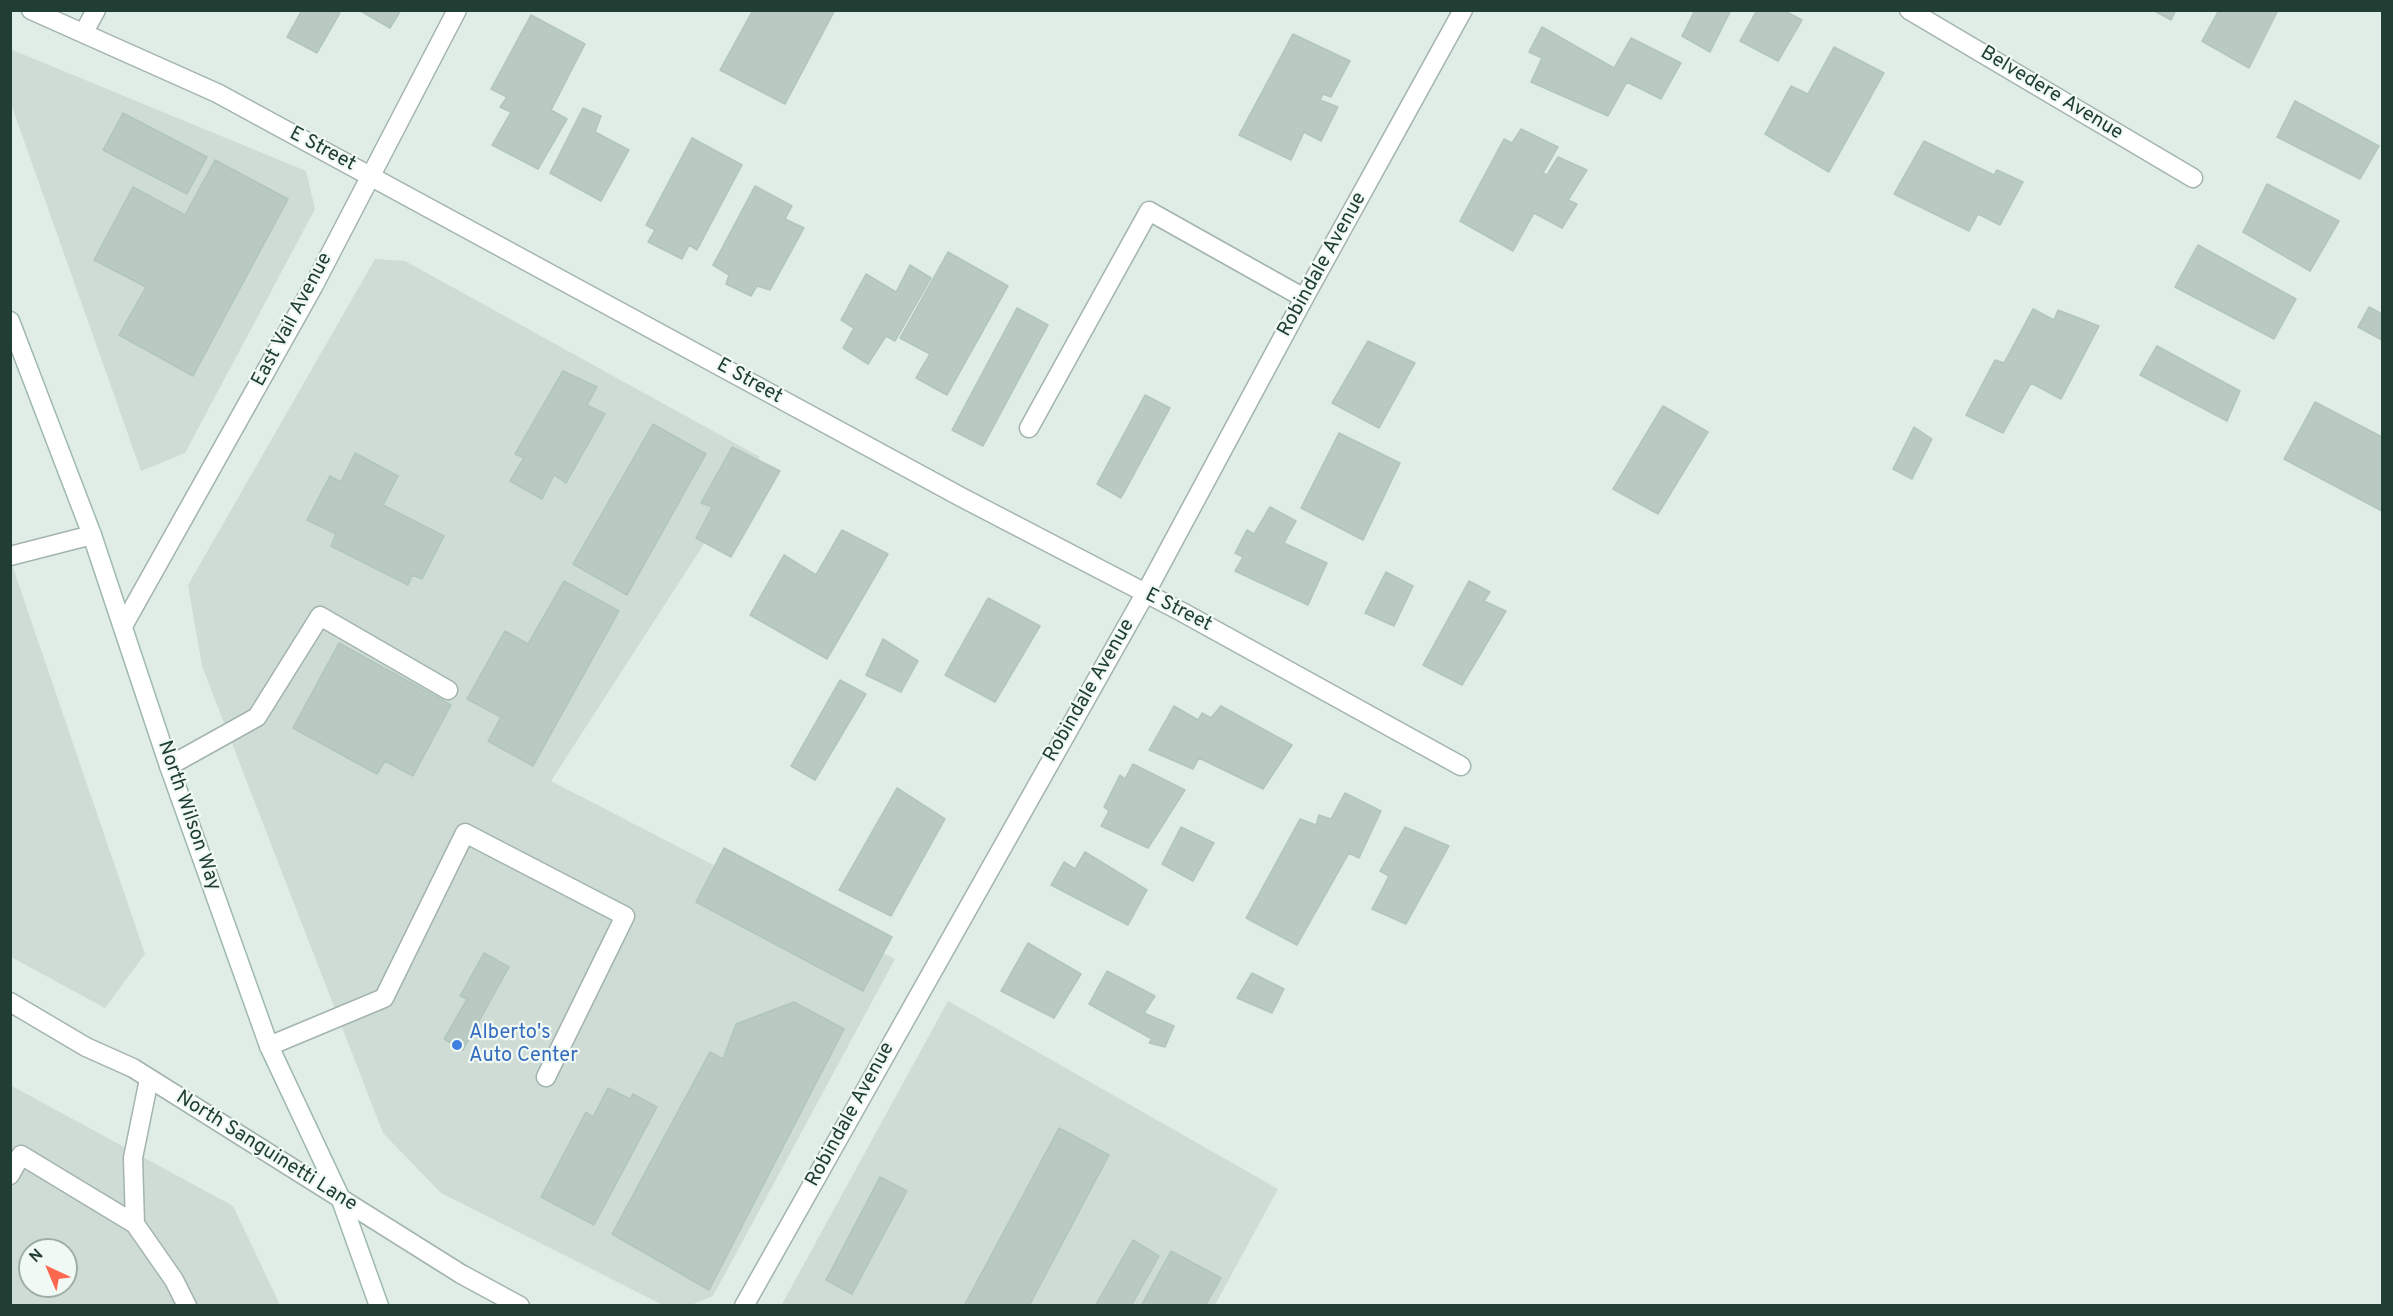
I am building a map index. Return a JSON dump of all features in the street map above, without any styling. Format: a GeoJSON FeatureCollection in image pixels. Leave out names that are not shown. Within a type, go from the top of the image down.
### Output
{"type":"FeatureCollection","features":[{"type":"Feature","properties":{"kind":"street","name":"E Street"},"geometry":{"type":"LineString","coordinates":[[31,10],[217,93],[1461,765]]}},
{"type":"Feature","properties":{"kind":"street"},"geometry":{"type":"LineString","coordinates":[[84,32],[96,10]]}},
{"type":"Feature","properties":{"kind":"street","name":"East Vail Avenue"},"geometry":{"type":"LineString","coordinates":[[123,626],[314,285],[369,175],[457,10]]}},
{"type":"Feature","properties":{"kind":"street","name":"Robindale Avenue"},"geometry":{"type":"LineString","coordinates":[[744,1305],[1145,594],[1304,298],[1463,10]]}},
{"type":"Feature","properties":{"kind":"street","name":"Belvedere Avenue"},"geometry":{"type":"LineString","coordinates":[[1909,10],[2193,178]]}},
{"type":"Feature","properties":{"kind":"street"},"geometry":{"type":"LineString","coordinates":[[1029,428],[1149,210],[1304,298]]}},
{"type":"Feature","properties":{"kind":"street","name":"North Wilson Way"},"geometry":{"type":"LineString","coordinates":[[10,321],[92,535],[169,766],[269,1046],[340,1197],[379,1305]]}},
{"type":"Feature","properties":{"kind":"street"},"geometry":{"type":"LineString","coordinates":[[10,556],[92,535]]}},
{"type":"Feature","properties":{"kind":"street"},"geometry":{"type":"LineString","coordinates":[[169,766],[257,717],[320,616],[448,690]]}},
{"type":"Feature","properties":{"kind":"street"},"geometry":{"type":"LineString","coordinates":[[269,1046],[384,998],[465,833],[625,916],[546,1077]]}},
{"type":"Feature","properties":{"kind":"street","name":"North Sanguinetti Lane"},"geometry":{"type":"LineString","coordinates":[[10,1002],[86,1047],[149,1079],[461,1274],[520,1305]]}},
{"type":"Feature","properties":{"kind":"street"},"geometry":{"type":"LineString","coordinates":[[135,1224],[133,1158],[149,1079]]}},
{"type":"Feature","properties":{"kind":"street"},"geometry":{"type":"LineString","coordinates":[[10,1175],[21,1155],[135,1224],[174,1280],[187,1305]]}},
{"type":"Feature","properties":{"kind":"shaded area"},"geometry":{"type":"Polygon","coordinates":[[[10,49],[306,171],[315,209],[185,453],[141,471],[11,104],[10,49]]]}},
{"type":"Feature","properties":{"kind":"shaded area"},"geometry":{"type":"Polygon","coordinates":[[[375,259],[405,261],[760,457],[551,781],[895,959],[713,1296],[691,1305],[663,1305],[441,1193],[383,1133],[202,666],[188,585],[375,259]]]}},
{"type":"Feature","properties":{"kind":"shaded area"},"geometry":{"type":"Polygon","coordinates":[[[10,559],[145,954],[105,1008],[11,957],[10,559]]]}},
{"type":"Feature","properties":{"kind":"shaded area"},"geometry":{"type":"Polygon","coordinates":[[[948,1001],[1278,1189],[1215,1305],[781,1306],[948,1001]]]}},
{"type":"Feature","properties":{"kind":"shaded area"},"geometry":{"type":"Polygon","coordinates":[[[10,1085],[233,1206],[280,1305],[11,1305],[10,1085]]]}},
{"type":"Feature","properties":{"kind":"building"},"geometry":{"type":"Polygon","coordinates":[[[302,10],[340,13],[317,53],[287,37],[302,10]]]}},
{"type":"Feature","properties":{"kind":"building"},"geometry":{"type":"Polygon","coordinates":[[[359,10],[401,10],[390,28],[359,10]]]}},
{"type":"Feature","properties":{"kind":"building"},"geometry":{"type":"Polygon","coordinates":[[[753,10],[835,10],[785,104],[720,70],[753,10]]]}},
{"type":"Feature","properties":{"kind":"building"},"geometry":{"type":"Polygon","coordinates":[[[1695,10],[1731,10],[1710,52],[1682,36],[1695,10]]]}},
{"type":"Feature","properties":{"kind":"building"},"geometry":{"type":"Polygon","coordinates":[[[1757,10],[1783,10],[1802,20],[1778,61],[1740,41],[1757,10]]]}},
{"type":"Feature","properties":{"kind":"building"},"geometry":{"type":"Polygon","coordinates":[[[2153,10],[2176,10],[2171,20],[2153,10]]]}},
{"type":"Feature","properties":{"kind":"building"},"geometry":{"type":"Polygon","coordinates":[[[2219,10],[2278,10],[2249,68],[2202,41],[2219,10]]]}},
{"type":"Feature","properties":{"kind":"building"},"geometry":{"type":"Polygon","coordinates":[[[531,15],[585,44],[551,110],[567,119],[538,169],[492,145],[511,112],[500,107],[507,97],[491,89],[531,15]]]}},
{"type":"Feature","properties":{"kind":"building"},"geometry":{"type":"Polygon","coordinates":[[[1542,27],[1614,68],[1631,38],[1681,63],[1661,99],[1627,82],[1608,116],[1531,82],[1542,58],[1529,52],[1542,27]]]}},
{"type":"Feature","properties":{"kind":"building"},"geometry":{"type":"Polygon","coordinates":[[[1293,34],[1350,61],[1331,97],[1323,94],[1320,100],[1338,107],[1321,141],[1304,132],[1291,160],[1239,135],[1293,34]]]}},
{"type":"Feature","properties":{"kind":"building"},"geometry":{"type":"Polygon","coordinates":[[[1834,47],[1884,73],[1829,172],[1765,134],[1791,86],[1808,94],[1834,47]]]}},
{"type":"Feature","properties":{"kind":"building"},"geometry":{"type":"Polygon","coordinates":[[[2295,101],[2379,146],[2360,179],[2277,137],[2295,101]]]}},
{"type":"Feature","properties":{"kind":"building"},"geometry":{"type":"Polygon","coordinates":[[[583,108],[601,116],[595,132],[629,150],[601,201],[550,173],[583,108]]]}},
{"type":"Feature","properties":{"kind":"building"},"geometry":{"type":"Polygon","coordinates":[[[123,113],[207,157],[187,194],[103,150],[123,113]]]}},
{"type":"Feature","properties":{"kind":"building"},"geometry":{"type":"Polygon","coordinates":[[[1521,129],[1558,147],[1543,173],[1547,175],[1558,157],[1587,170],[1568,200],[1577,204],[1562,228],[1534,213],[1513,251],[1460,221],[1504,139],[1512,143],[1521,129]]]}},
{"type":"Feature","properties":{"kind":"building"},"geometry":{"type":"Polygon","coordinates":[[[692,138],[742,165],[697,250],[689,245],[682,259],[648,242],[655,230],[646,225],[692,138]]]}},
{"type":"Feature","properties":{"kind":"building"},"geometry":{"type":"Polygon","coordinates":[[[1924,141],[1994,175],[1997,170],[2023,182],[2000,225],[1978,214],[1969,231],[1894,194],[1924,141]]]}},
{"type":"Feature","properties":{"kind":"building"},"geometry":{"type":"Polygon","coordinates":[[[215,160],[288,199],[193,376],[119,335],[146,287],[94,260],[133,187],[185,215],[215,160]]]}},
{"type":"Feature","properties":{"kind":"building"},"geometry":{"type":"Polygon","coordinates":[[[2267,184],[2339,221],[2310,271],[2243,232],[2267,184]]]}},
{"type":"Feature","properties":{"kind":"building"},"geometry":{"type":"Polygon","coordinates":[[[755,186],[792,206],[785,219],[804,228],[770,290],[757,286],[751,296],[726,284],[729,275],[713,265],[755,186]]]}},
{"type":"Feature","properties":{"kind":"building"},"geometry":{"type":"Polygon","coordinates":[[[2198,245],[2296,299],[2274,339],[2175,287],[2198,245]]]}},
{"type":"Feature","properties":{"kind":"building"},"geometry":{"type":"Polygon","coordinates":[[[948,252],[1008,286],[947,395],[916,378],[930,354],[900,338],[948,252]]]}},
{"type":"Feature","properties":{"kind":"building"},"geometry":{"type":"Polygon","coordinates":[[[910,265],[931,278],[895,341],[886,336],[868,364],[843,348],[854,328],[841,320],[866,274],[896,292],[910,265]]]}},
{"type":"Feature","properties":{"kind":"building"},"geometry":{"type":"Polygon","coordinates":[[[2369,307],[2382,314],[2382,340],[2358,327],[2369,307]]]}},
{"type":"Feature","properties":{"kind":"building"},"geometry":{"type":"Polygon","coordinates":[[[1017,308],[1048,325],[983,446],[952,430],[1017,308]]]}},
{"type":"Feature","properties":{"kind":"building"},"geometry":{"type":"Polygon","coordinates":[[[2033,309],[2054,320],[2058,310],[2099,326],[2061,399],[2031,383],[2003,433],[1966,415],[1995,360],[2004,363],[2033,309]]]}},
{"type":"Feature","properties":{"kind":"building"},"geometry":{"type":"Polygon","coordinates":[[[1368,341],[1415,363],[1379,428],[1332,403],[1368,341]]]}},
{"type":"Feature","properties":{"kind":"building"},"geometry":{"type":"Polygon","coordinates":[[[2157,346],[2240,391],[2227,421],[2140,375],[2157,346]]]}},
{"type":"Feature","properties":{"kind":"building"},"geometry":{"type":"Polygon","coordinates":[[[563,371],[597,387],[587,405],[605,414],[566,483],[554,475],[542,499],[510,481],[524,458],[515,454],[563,371]]]}},
{"type":"Feature","properties":{"kind":"building"},"geometry":{"type":"Polygon","coordinates":[[[1145,395],[1170,408],[1121,498],[1097,484],[1145,395]]]}},
{"type":"Feature","properties":{"kind":"building"},"geometry":{"type":"Polygon","coordinates":[[[2315,402],[2382,437],[2382,511],[2284,459],[2315,402]]]}},
{"type":"Feature","properties":{"kind":"building"},"geometry":{"type":"Polygon","coordinates":[[[1663,406],[1708,432],[1658,514],[1613,489],[1663,406]]]}},
{"type":"Feature","properties":{"kind":"building"},"geometry":{"type":"Polygon","coordinates":[[[653,424],[706,454],[627,595],[573,564],[653,424]]]}},
{"type":"Feature","properties":{"kind":"building"},"geometry":{"type":"Polygon","coordinates":[[[1914,427],[1932,439],[1912,479],[1893,469],[1914,427]]]}},
{"type":"Feature","properties":{"kind":"building"},"geometry":{"type":"Polygon","coordinates":[[[1339,433],[1400,463],[1363,540],[1301,508],[1339,433]]]}},
{"type":"Feature","properties":{"kind":"building"},"geometry":{"type":"Polygon","coordinates":[[[732,447],[780,471],[731,557],[696,538],[712,507],[701,503],[732,447]]]}},
{"type":"Feature","properties":{"kind":"building"},"geometry":{"type":"Polygon","coordinates":[[[355,453],[398,476],[383,505],[444,536],[422,579],[412,575],[408,585],[331,546],[336,534],[307,520],[330,476],[341,482],[355,453]]]}},
{"type":"Feature","properties":{"kind":"building"},"geometry":{"type":"Polygon","coordinates":[[[1270,507],[1296,521],[1284,543],[1327,563],[1308,605],[1235,571],[1243,557],[1235,553],[1247,530],[1254,534],[1270,507]]]}},
{"type":"Feature","properties":{"kind":"building"},"geometry":{"type":"Polygon","coordinates":[[[842,530],[888,554],[827,659],[750,615],[784,555],[816,575],[842,530]]]}},
{"type":"Feature","properties":{"kind":"building"},"geometry":{"type":"Polygon","coordinates":[[[1386,572],[1413,586],[1394,626],[1365,613],[1386,572]]]}},
{"type":"Feature","properties":{"kind":"building"},"geometry":{"type":"Polygon","coordinates":[[[564,581],[619,611],[533,766],[488,741],[501,717],[467,699],[505,631],[528,644],[564,581]]]}},
{"type":"Feature","properties":{"kind":"building"},"geometry":{"type":"Polygon","coordinates":[[[1469,581],[1490,592],[1484,601],[1506,611],[1462,685],[1423,665],[1469,581]]]}},
{"type":"Feature","properties":{"kind":"building"},"geometry":{"type":"Polygon","coordinates":[[[988,598],[1040,626],[995,702],[945,675],[988,598]]]}},
{"type":"Feature","properties":{"kind":"building"},"geometry":{"type":"Polygon","coordinates":[[[883,639],[918,661],[901,692],[866,675],[883,639]]]}},
{"type":"Feature","properties":{"kind":"building"},"geometry":{"type":"Polygon","coordinates":[[[339,643],[451,705],[413,776],[385,761],[377,774],[293,728],[339,643]]]}},
{"type":"Feature","properties":{"kind":"building"},"geometry":{"type":"Polygon","coordinates":[[[840,680],[866,694],[815,780],[791,766],[840,680]]]}},
{"type":"Feature","properties":{"kind":"building"},"geometry":{"type":"Polygon","coordinates":[[[1174,706],[1198,720],[1202,713],[1211,718],[1221,706],[1292,745],[1263,789],[1199,758],[1193,769],[1149,750],[1174,706]]]}},
{"type":"Feature","properties":{"kind":"building"},"geometry":{"type":"Polygon","coordinates":[[[1133,764],[1185,790],[1148,848],[1101,826],[1109,811],[1104,807],[1120,775],[1125,779],[1133,764]]]}},
{"type":"Feature","properties":{"kind":"building"},"geometry":{"type":"Polygon","coordinates":[[[897,788],[945,819],[891,916],[839,890],[897,788]]]}},
{"type":"Feature","properties":{"kind":"building"},"geometry":{"type":"Polygon","coordinates":[[[1345,793],[1381,811],[1359,858],[1349,853],[1297,945],[1246,918],[1300,819],[1316,825],[1319,815],[1331,819],[1345,793]]]}},
{"type":"Feature","properties":{"kind":"building"},"geometry":{"type":"Polygon","coordinates":[[[1181,827],[1214,843],[1193,881],[1162,864],[1181,827]]]}},
{"type":"Feature","properties":{"kind":"building"},"geometry":{"type":"Polygon","coordinates":[[[1405,827],[1449,846],[1406,924],[1372,909],[1389,876],[1380,871],[1405,827]]]}},
{"type":"Feature","properties":{"kind":"building"},"geometry":{"type":"Polygon","coordinates":[[[724,848],[892,937],[863,991],[696,902],[724,848]]]}},
{"type":"Feature","properties":{"kind":"building"},"geometry":{"type":"Polygon","coordinates":[[[1085,852],[1147,890],[1128,925],[1051,885],[1064,862],[1075,869],[1085,852]]]}},
{"type":"Feature","properties":{"kind":"building"},"geometry":{"type":"Polygon","coordinates":[[[1028,943],[1081,974],[1054,1018],[1001,991],[1028,943]]]}},
{"type":"Feature","properties":{"kind":"building"},"geometry":{"type":"Polygon","coordinates":[[[484,953],[509,967],[463,1050],[444,1039],[467,999],[460,996],[484,953]]]}},
{"type":"Feature","properties":{"kind":"building"},"geometry":{"type":"Polygon","coordinates":[[[1107,971],[1155,996],[1144,1013],[1174,1026],[1165,1047],[1149,1043],[1152,1039],[1089,1004],[1107,971]]]}},
{"type":"Feature","properties":{"kind":"building"},"geometry":{"type":"Polygon","coordinates":[[[1252,973],[1284,989],[1272,1013],[1237,998],[1252,973]]]}},
{"type":"Feature","properties":{"kind":"building"},"geometry":{"type":"Polygon","coordinates":[[[794,1002],[844,1029],[709,1290],[612,1234],[710,1052],[723,1059],[736,1024],[794,1002]]]}},
{"type":"Feature","properties":{"kind":"building"},"geometry":{"type":"Polygon","coordinates":[[[608,1088],[630,1099],[633,1094],[657,1107],[594,1225],[541,1197],[586,1112],[593,1117],[608,1088]]]}},
{"type":"Feature","properties":{"kind":"building"},"geometry":{"type":"Polygon","coordinates":[[[1059,1128],[1109,1155],[1029,1306],[964,1306],[1059,1128]]]}},
{"type":"Feature","properties":{"kind":"building"},"geometry":{"type":"Polygon","coordinates":[[[880,1177],[907,1191],[852,1294],[826,1280],[880,1177]]]}},
{"type":"Feature","properties":{"kind":"building"},"geometry":{"type":"Polygon","coordinates":[[[1133,1240],[1159,1256],[1131,1306],[1095,1306],[1133,1240]]]}},
{"type":"Feature","properties":{"kind":"building"},"geometry":{"type":"Polygon","coordinates":[[[1171,1251],[1221,1278],[1205,1306],[1141,1306],[1171,1251]]]}},
{"type":"Feature","properties":{"kind":"place","name":"Alberto's Auto Center"},"geometry":{"type":"Point","coordinates":[457,1045]}}]}
